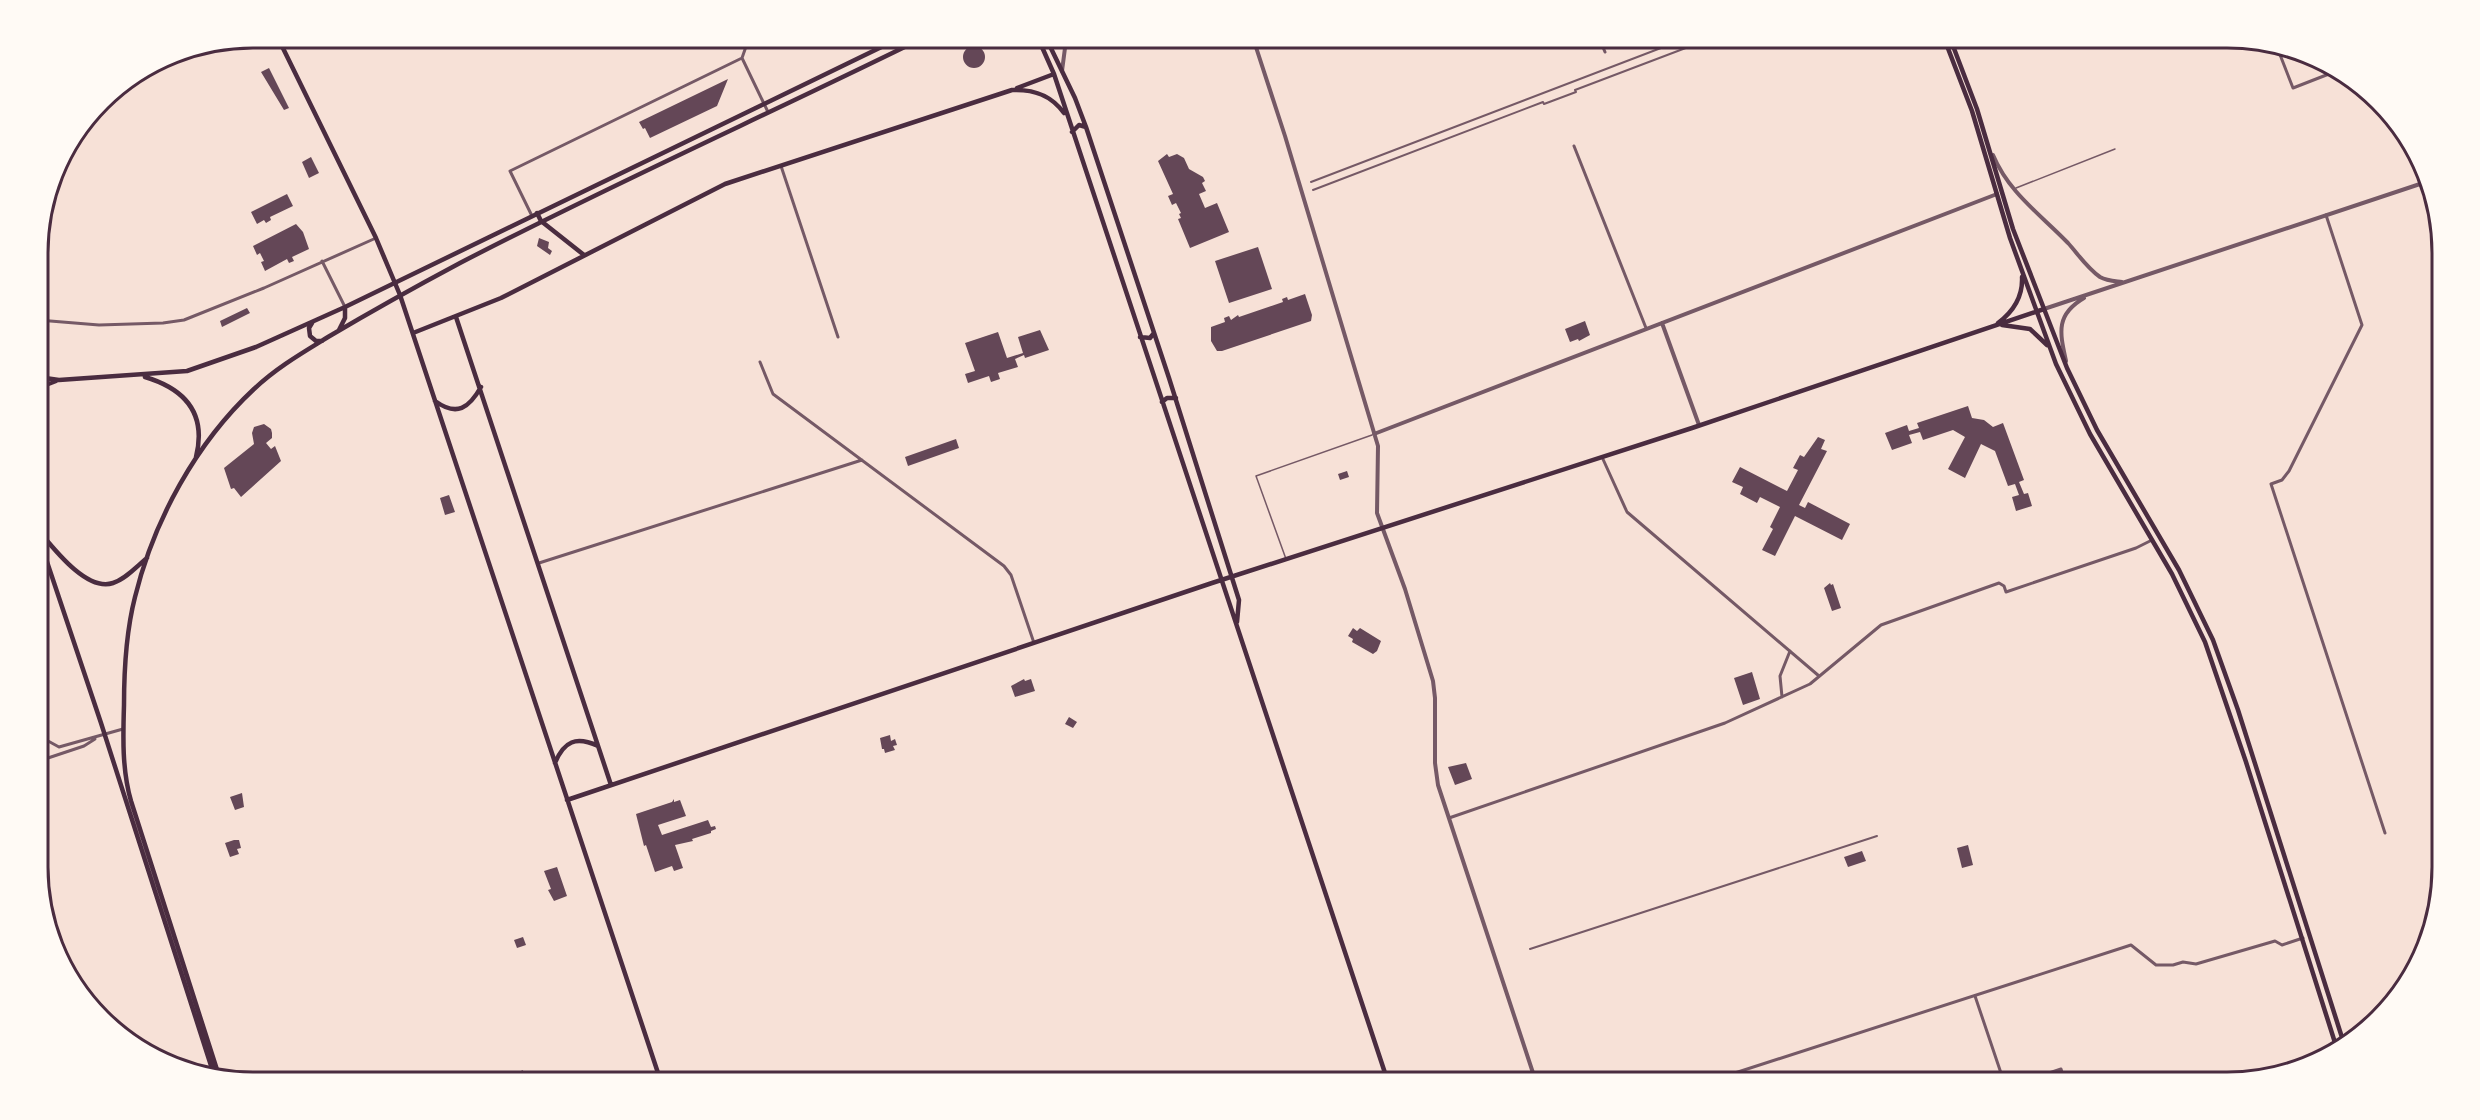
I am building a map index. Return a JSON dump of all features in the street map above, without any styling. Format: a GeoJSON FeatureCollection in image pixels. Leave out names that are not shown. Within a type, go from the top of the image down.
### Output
{"type":"FeatureCollection","features":[{"type":"Feature","properties":{"kind":"main road"},"geometry":{"type":"LineString","coordinates":[[283,48],[376,238],[400,295],[658,1072]]}},
{"type":"Feature","properties":{"kind":"main road"},"geometry":{"type":"LineString","coordinates":[[48,378],[59,380],[140,376],[187,371],[256,347],[345,308],[534,214],[879,48]]}},
{"type":"Feature","properties":{"kind":"main road"},"geometry":{"type":"LineString","coordinates":[[217,1069],[130,801],[125,774],[123,729],[127,646],[135,598],[147,558],[164,517],[196,460],[216,432],[251,391],[285,364],[400,295],[541,221],[903,48]]}},
{"type":"Feature","properties":{"kind":"main road"},"geometry":{"type":"LineString","coordinates":[[1042,48],[1054,74],[1385,1072]]}},
{"type":"Feature","properties":{"kind":"main road"},"geometry":{"type":"LineString","coordinates":[[1051,48],[1086,127],[1176,398],[1232,577],[1239,605],[1236,625]]}},
{"type":"Feature","properties":{"kind":"main road"},"geometry":{"type":"LineString","coordinates":[[1948,48],[1972,111],[1997,195],[2050,349],[2090,434],[2152,540],[2191,611],[2205,642],[2303,938],[2335,1042]]}},
{"type":"Feature","properties":{"kind":"main road"},"geometry":{"type":"LineString","coordinates":[[1954,48],[1989,146],[2013,229],[2067,368],[2097,430],[2199,609],[2226,675],[2342,1037]]}},
{"type":"Feature","properties":{"kind":"main road"},"geometry":{"type":"LineString","coordinates":[[413,333],[501,298],[703,194],[1054,74]]}},
{"type":"Feature","properties":{"kind":"main road"},"geometry":{"type":"LineString","coordinates":[[1012,90],[1025,89],[1043,95],[1059,106],[1067,116]]}},
{"type":"Feature","properties":{"kind":"main road"},"geometry":{"type":"LineString","coordinates":[[1072,132],[1076,126],[1086,127]]}},
{"type":"Feature","properties":{"kind":"main road"},"geometry":{"type":"LineString","coordinates":[[534,214],[584,255]]}},
{"type":"Feature","properties":{"kind":"main road"},"geometry":{"type":"LineString","coordinates":[[1993,326],[2008,315],[2019,300],[2023,287],[2022,271]]}},
{"type":"Feature","properties":{"kind":"main road"},"geometry":{"type":"LineString","coordinates":[[337,332],[344,321],[345,308]]}},
{"type":"Feature","properties":{"kind":"main road"},"geometry":{"type":"LineString","coordinates":[[567,800],[1221,580],[1602,457],[2044,309]]}},
{"type":"Feature","properties":{"kind":"main road"},"geometry":{"type":"LineString","coordinates":[[456,317],[611,785]]}},
{"type":"Feature","properties":{"kind":"main road"},"geometry":{"type":"LineString","coordinates":[[314,321],[309,328],[310,336],[316,341],[324,340]]}},
{"type":"Feature","properties":{"kind":"main road"},"geometry":{"type":"LineString","coordinates":[[1993,326],[2012,325],[2030,330],[2039,336],[2050,349]]}},
{"type":"Feature","properties":{"kind":"main road"},"geometry":{"type":"LineString","coordinates":[[1140,337],[1150,338],[1154,333]]}},
{"type":"Feature","properties":{"kind":"main road"},"geometry":{"type":"LineString","coordinates":[[140,376],[168,386],[187,400],[195,415],[198,432],[196,460]]}},
{"type":"Feature","properties":{"kind":"main road"},"geometry":{"type":"LineString","coordinates":[[48,384],[59,380]]}},
{"type":"Feature","properties":{"kind":"main road"},"geometry":{"type":"LineString","coordinates":[[435,401],[445,408],[456,410],[466,406],[481,387]]}},
{"type":"Feature","properties":{"kind":"main road"},"geometry":{"type":"LineString","coordinates":[[1162,402],[1167,398],[1176,398]]}},
{"type":"Feature","properties":{"kind":"main road"},"geometry":{"type":"LineString","coordinates":[[48,541],[63,558],[94,583],[103,585],[114,583],[147,558]]}},
{"type":"Feature","properties":{"kind":"main road"},"geometry":{"type":"LineString","coordinates":[[48,565],[212,1068]]}},
{"type":"Feature","properties":{"kind":"main road"},"geometry":{"type":"LineString","coordinates":[[555,763],[560,750],[572,742],[585,740],[598,746]]}},
{"type":"Feature","properties":{"kind":"street"},"geometry":{"type":"LineString","coordinates":[[534,214],[510,171],[742,58],[746,48]]}},
{"type":"Feature","properties":{"kind":"street"},"geometry":{"type":"LineString","coordinates":[[1053,53],[1060,53],[1065,48]]}},
{"type":"Feature","properties":{"kind":"street"},"geometry":{"type":"LineString","coordinates":[[1062,72],[1065,48]]}},
{"type":"Feature","properties":{"kind":"street"},"geometry":{"type":"LineString","coordinates":[[1256,48],[1285,136],[1374,434],[1380,459],[1376,504],[1433,681],[1435,772],[1533,1072]]}},
{"type":"Feature","properties":{"kind":"street"},"geometry":{"type":"LineString","coordinates":[[1603,48],[1605,52]]}},
{"type":"Feature","properties":{"kind":"street"},"geometry":{"type":"LineString","coordinates":[[1311,182],[1661,48]]}},
{"type":"Feature","properties":{"kind":"street"},"geometry":{"type":"LineString","coordinates":[[1313,190],[1543,102],[1544,105],[1576,92],[1575,90],[1686,48]]}},
{"type":"Feature","properties":{"kind":"street"},"geometry":{"type":"LineString","coordinates":[[2280,55],[2293,88],[2328,74]]}},
{"type":"Feature","properties":{"kind":"street"},"geometry":{"type":"LineString","coordinates":[[742,58],[768,114]]}},
{"type":"Feature","properties":{"kind":"street"},"geometry":{"type":"LineString","coordinates":[[1574,146],[1646,328]]}},
{"type":"Feature","properties":{"kind":"street"},"geometry":{"type":"LineString","coordinates":[[1989,146],[1998,168],[2013,191],[2066,241],[2095,273],[2109,280],[2126,282]]}},
{"type":"Feature","properties":{"kind":"street"},"geometry":{"type":"LineString","coordinates":[[781,166],[838,337]]}},
{"type":"Feature","properties":{"kind":"street"},"geometry":{"type":"LineString","coordinates":[[2044,309],[2420,184]]}},
{"type":"Feature","properties":{"kind":"street"},"geometry":{"type":"LineString","coordinates":[[1374,434],[1997,195]]}},
{"type":"Feature","properties":{"kind":"street"},"geometry":{"type":"LineString","coordinates":[[2326,215],[2361,325],[2289,471],[2282,480],[2271,484],[2385,833]]}},
{"type":"Feature","properties":{"kind":"street"},"geometry":{"type":"LineString","coordinates":[[48,321],[135,325],[184,320],[376,238]]}},
{"type":"Feature","properties":{"kind":"street"},"geometry":{"type":"LineString","coordinates":[[322,261],[345,308]]}},
{"type":"Feature","properties":{"kind":"street"},"geometry":{"type":"LineString","coordinates":[[2067,368],[2061,338],[2063,321],[2073,306],[2092,294]]}},
{"type":"Feature","properties":{"kind":"street"},"geometry":{"type":"LineString","coordinates":[[1662,322],[1699,425]]}},
{"type":"Feature","properties":{"kind":"street"},"geometry":{"type":"LineString","coordinates":[[760,363],[773,394],[1004,566],[1011,575],[1034,643]]}},
{"type":"Feature","properties":{"kind":"street"},"geometry":{"type":"LineString","coordinates":[[1602,457],[1627,512],[1820,676]]}},
{"type":"Feature","properties":{"kind":"street"},"geometry":{"type":"LineString","coordinates":[[539,563],[862,460]]}},
{"type":"Feature","properties":{"kind":"street"},"geometry":{"type":"LineString","coordinates":[[1449,818],[1725,723],[1810,684],[1867,636],[1888,622],[1999,583],[2004,586],[2006,592],[2136,549],[2159,536]]}},
{"type":"Feature","properties":{"kind":"street"},"geometry":{"type":"LineString","coordinates":[[1782,697],[1780,676],[1790,651]]}},
{"type":"Feature","properties":{"kind":"street"},"geometry":{"type":"LineString","coordinates":[[48,758],[123,729]]}},
{"type":"Feature","properties":{"kind":"street"},"geometry":{"type":"LineString","coordinates":[[48,741],[59,747],[97,738]]}},
{"type":"Feature","properties":{"kind":"street"},"geometry":{"type":"LineString","coordinates":[[1530,949],[1877,836]]}},
{"type":"Feature","properties":{"kind":"street"},"geometry":{"type":"LineString","coordinates":[[1738,1072],[2132,945],[2152,963],[2173,965],[2183,962],[2196,964],[2275,941],[2282,945],[2303,938]]}},
{"type":"Feature","properties":{"kind":"street"},"geometry":{"type":"LineString","coordinates":[[1975,996],[2001,1072]]}},
{"type":"Feature","properties":{"kind":"lane"},"geometry":{"type":"LineString","coordinates":[[2013,191],[2017,187],[2115,149]]}},
{"type":"Feature","properties":{"kind":"lane"},"geometry":{"type":"LineString","coordinates":[[1287,559],[1256,476],[1374,434]]}},
{"type":"Feature","properties":{"kind":"building"},"geometry":{"type":"Polygon","coordinates":[[[980,48],[984,53],[982,65],[974,68],[966,65],[963,57],[966,49],[980,48]]]}},
{"type":"Feature","properties":{"kind":"building"},"geometry":{"type":"Polygon","coordinates":[[[269,68],[289,108],[284,110],[261,72],[269,68]]]}},
{"type":"Feature","properties":{"kind":"building"},"geometry":{"type":"Polygon","coordinates":[[[728,79],[717,106],[650,138],[639,122],[728,79]]]}},
{"type":"Feature","properties":{"kind":"building"},"geometry":{"type":"Polygon","coordinates":[[[1167,154],[1169,157],[1177,154],[1184,158],[1189,169],[1203,177],[1205,181],[1202,183],[1206,191],[1199,194],[1205,208],[1217,203],[1229,232],[1190,248],[1178,219],[1181,218],[1179,214],[1181,213],[1176,203],[1172,205],[1168,196],[1173,194],[1158,161],[1167,154]]]}},
{"type":"Feature","properties":{"kind":"building"},"geometry":{"type":"Polygon","coordinates":[[[311,157],[319,173],[309,178],[302,162],[311,157]]]}},
{"type":"Feature","properties":{"kind":"building"},"geometry":{"type":"Polygon","coordinates":[[[287,194],[293,206],[270,217],[271,220],[266,223],[264,220],[257,224],[251,212],[287,194]]]}},
{"type":"Feature","properties":{"kind":"building"},"geometry":{"type":"Polygon","coordinates":[[[296,224],[303,232],[309,249],[292,257],[294,261],[289,263],[287,259],[265,271],[261,262],[264,261],[260,253],[257,255],[253,246],[296,224]]]}},
{"type":"Feature","properties":{"kind":"building"},"geometry":{"type":"Polygon","coordinates":[[[539,238],[549,242],[548,248],[552,251],[550,255],[537,246],[539,238]]]}},
{"type":"Feature","properties":{"kind":"building"},"geometry":{"type":"Polygon","coordinates":[[[1258,247],[1272,289],[1229,303],[1215,261],[1258,247]]]}},
{"type":"Feature","properties":{"kind":"building"},"geometry":{"type":"Polygon","coordinates":[[[1305,294],[1312,315],[1311,321],[1222,351],[1217,351],[1211,341],[1211,327],[1225,322],[1224,318],[1229,316],[1231,320],[1238,315],[1239,317],[1283,302],[1282,299],[1287,297],[1288,300],[1305,294]]]}},
{"type":"Feature","properties":{"kind":"building"},"geometry":{"type":"Polygon","coordinates":[[[247,308],[250,313],[222,327],[220,321],[247,308]]]}},
{"type":"Feature","properties":{"kind":"building"},"geometry":{"type":"Polygon","coordinates":[[[1585,321],[1590,335],[1579,341],[1578,339],[1570,342],[1565,329],[1585,321]]]}},
{"type":"Feature","properties":{"kind":"building"},"geometry":{"type":"Polygon","coordinates":[[[1040,330],[1049,350],[1015,359],[1018,367],[998,373],[1000,379],[991,382],[989,376],[968,383],[965,374],[975,371],[965,343],[998,332],[1007,358],[1023,353],[1018,337],[1040,330]]]}},
{"type":"Feature","properties":{"kind":"building"},"geometry":{"type":"Polygon","coordinates":[[[1968,406],[1972,418],[1984,420],[1993,427],[2003,423],[2024,480],[2019,482],[2024,494],[2028,493],[2032,506],[2016,511],[2012,497],[2019,495],[2015,484],[2008,486],[1995,451],[1981,444],[1965,478],[1948,469],[1965,437],[1953,430],[1923,440],[1920,432],[1909,435],[1912,443],[1892,450],[1885,433],[1907,425],[1909,431],[1919,428],[1917,423],[1968,406]]]}},
{"type":"Feature","properties":{"kind":"building"},"geometry":{"type":"Polygon","coordinates":[[[264,424],[271,429],[272,433],[272,438],[266,443],[271,449],[275,446],[281,461],[241,497],[234,488],[231,489],[224,468],[254,444],[252,433],[254,427],[264,424]]]}},
{"type":"Feature","properties":{"kind":"building"},"geometry":{"type":"Polygon","coordinates":[[[1818,437],[1825,440],[1821,449],[1827,451],[1799,505],[1805,508],[1808,502],[1850,524],[1842,540],[1795,516],[1775,556],[1762,550],[1773,529],[1770,527],[1780,507],[1760,497],[1757,503],[1740,494],[1743,487],[1732,482],[1740,467],[1787,491],[1798,470],[1793,468],[1800,455],[1804,457],[1818,437]]]}},
{"type":"Feature","properties":{"kind":"building"},"geometry":{"type":"Polygon","coordinates":[[[956,439],[959,448],[908,466],[905,457],[956,439]]]}},
{"type":"Feature","properties":{"kind":"building"},"geometry":{"type":"Polygon","coordinates":[[[1347,471],[1349,477],[1340,480],[1338,474],[1347,471]]]}},
{"type":"Feature","properties":{"kind":"building"},"geometry":{"type":"Polygon","coordinates":[[[449,495],[455,512],[445,515],[440,498],[449,495]]]}},
{"type":"Feature","properties":{"kind":"building"},"geometry":{"type":"Polygon","coordinates":[[[1830,583],[1833,584],[1841,608],[1832,611],[1824,588],[1830,583]]]}},
{"type":"Feature","properties":{"kind":"building"},"geometry":{"type":"Polygon","coordinates":[[[1353,628],[1357,631],[1360,628],[1381,641],[1377,651],[1373,654],[1352,642],[1353,639],[1348,636],[1353,628]]]}},
{"type":"Feature","properties":{"kind":"building"},"geometry":{"type":"Polygon","coordinates":[[[1752,672],[1760,699],[1743,705],[1734,678],[1752,672]]]}},
{"type":"Feature","properties":{"kind":"building"},"geometry":{"type":"Polygon","coordinates":[[[1024,679],[1025,681],[1031,679],[1035,691],[1015,697],[1011,686],[1024,679]]]}},
{"type":"Feature","properties":{"kind":"building"},"geometry":{"type":"Polygon","coordinates":[[[1069,717],[1077,722],[1073,728],[1065,724],[1069,717]]]}},
{"type":"Feature","properties":{"kind":"building"},"geometry":{"type":"Polygon","coordinates":[[[890,735],[891,741],[895,739],[897,745],[893,746],[895,750],[885,753],[880,738],[890,735]]]}},
{"type":"Feature","properties":{"kind":"building"},"geometry":{"type":"Polygon","coordinates":[[[1466,763],[1472,779],[1455,785],[1448,767],[1466,763]]]}},
{"type":"Feature","properties":{"kind":"building"},"geometry":{"type":"Polygon","coordinates":[[[242,793],[244,807],[235,810],[230,797],[242,793]]]}},
{"type":"Feature","properties":{"kind":"building"},"geometry":{"type":"Polygon","coordinates":[[[674,799],[674,802],[680,800],[686,816],[658,825],[662,835],[708,820],[711,827],[715,826],[716,829],[692,839],[693,841],[675,845],[683,868],[674,871],[672,866],[655,872],[646,845],[644,846],[636,814],[672,802],[674,799]]]}},
{"type":"Feature","properties":{"kind":"building"},"geometry":{"type":"Polygon","coordinates":[[[239,840],[241,848],[237,849],[239,854],[230,857],[225,843],[239,840]]]}},
{"type":"Feature","properties":{"kind":"building"},"geometry":{"type":"Polygon","coordinates":[[[1968,845],[1973,865],[1962,868],[1957,848],[1968,845]]]}},
{"type":"Feature","properties":{"kind":"building"},"geometry":{"type":"Polygon","coordinates":[[[1862,851],[1866,861],[1848,867],[1844,857],[1862,851]]]}},
{"type":"Feature","properties":{"kind":"building"},"geometry":{"type":"Polygon","coordinates":[[[557,867],[567,896],[554,901],[548,890],[551,889],[544,871],[557,867]]]}},
{"type":"Feature","properties":{"kind":"building"},"geometry":{"type":"Polygon","coordinates":[[[523,937],[526,945],[517,948],[514,940],[523,937]]]}}]}
